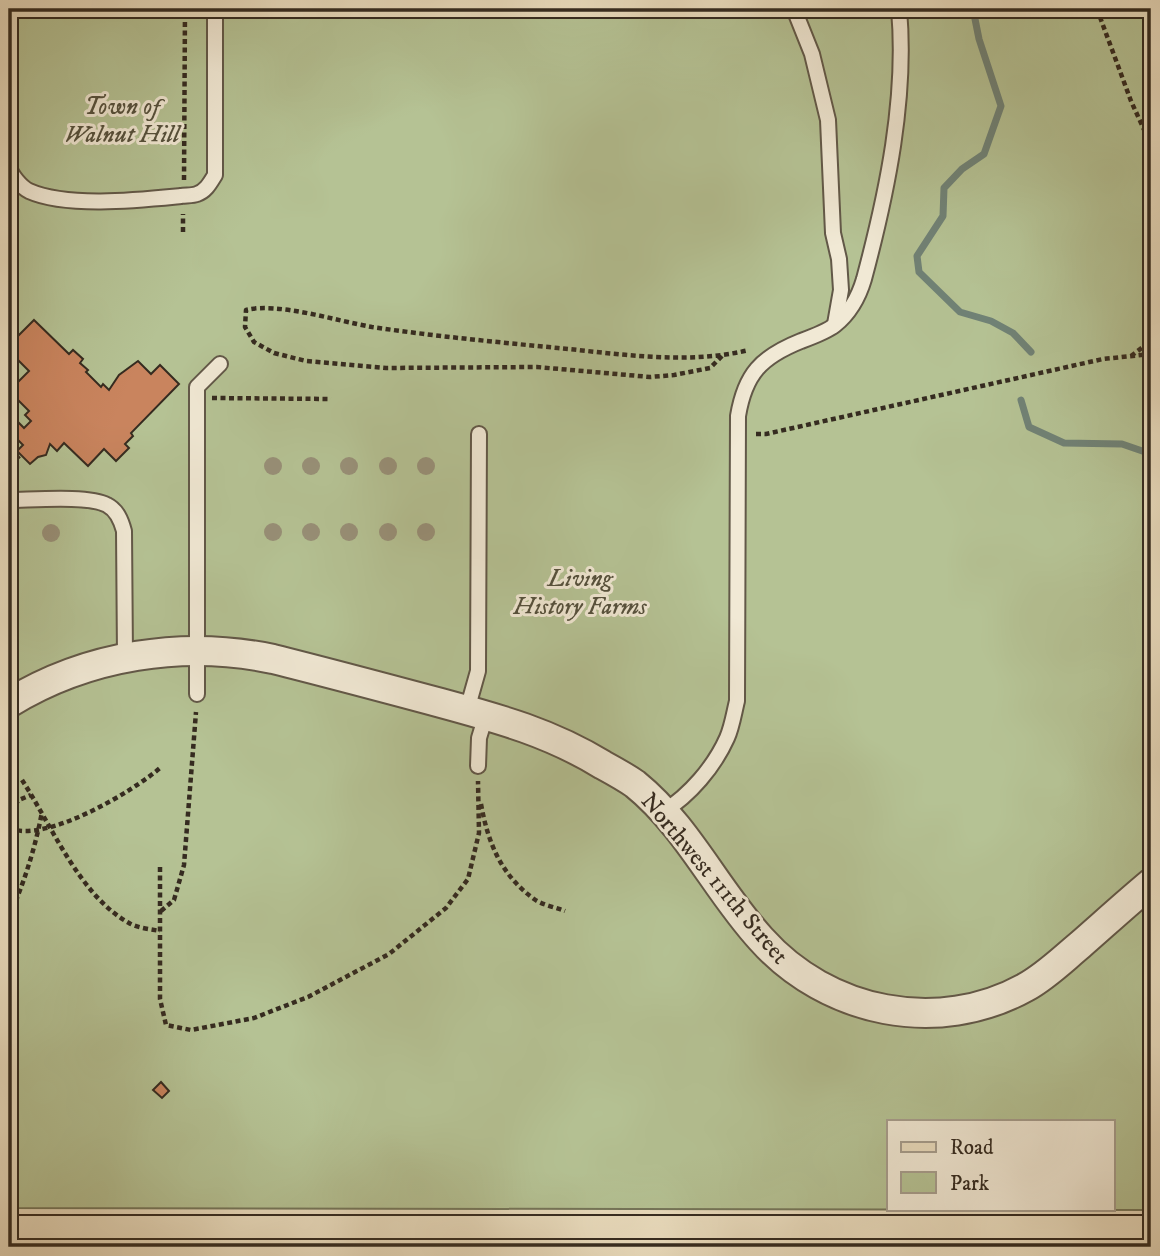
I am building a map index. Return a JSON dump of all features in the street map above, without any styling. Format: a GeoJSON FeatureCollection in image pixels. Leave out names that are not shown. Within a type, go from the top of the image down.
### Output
{"type":"FeatureCollection","features":[{"type":"Feature","properties":{"kind":"main road"},"geometry":{"type":"LineString","coordinates":[[9,1235],[1151,1235]]}},
{"type":"Feature","properties":{"kind":"street","name":"Northwest 111th Street"},"geometry":{"type":"LineString","coordinates":[[9,703],[66,674],[125,657],[155,653],[243,652],[519,724],[563,742],[634,784],[684,834],[760,938],[787,964],[836,995],[895,1012],[932,1013],[970,1008],[1025,987],[1050,971],[1151,883]]}},
{"type":"Feature","properties":{"kind":"lane"},"geometry":{"type":"LineString","coordinates":[[9,167],[10,172],[27,190],[50,197],[103,201],[197,194],[208,187],[215,175],[215,9]]}},
{"type":"Feature","properties":{"kind":"lane"},"geometry":{"type":"LineString","coordinates":[[794,9],[812,54],[828,120],[833,233],[839,260],[841,290],[835,325]]}},
{"type":"Feature","properties":{"kind":"lane"},"geometry":{"type":"LineString","coordinates":[[663,812],[674,805],[714,762],[728,736],[737,701],[738,435],[741,397],[757,367],[773,354],[835,325],[860,293],[878,223],[891,156],[900,61],[899,9]]}},
{"type":"Feature","properties":{"kind":"lane"},"geometry":{"type":"LineString","coordinates":[[197,694],[197,387],[220,364]]}},
{"type":"Feature","properties":{"kind":"lane"},"geometry":{"type":"LineString","coordinates":[[478,766],[476,713],[479,434]]}},
{"type":"Feature","properties":{"kind":"lane"},"geometry":{"type":"LineString","coordinates":[[9,500],[91,500],[109,506],[119,516],[124,531],[125,657]]}},
{"type":"Feature","properties":{"kind":"path"},"geometry":{"type":"LineString","coordinates":[[183,232],[185,9]]}},
{"type":"Feature","properties":{"kind":"path"},"geometry":{"type":"LineString","coordinates":[[1097,9],[1131,101],[1151,145]]}},
{"type":"Feature","properties":{"kind":"path"},"geometry":{"type":"LineString","coordinates":[[274,307],[341,322],[517,344],[671,357],[722,356],[710,368],[650,377],[537,367],[386,368],[319,362],[274,353],[254,342],[245,327],[246,310],[274,307]]}},
{"type":"Feature","properties":{"kind":"path"},"geometry":{"type":"LineString","coordinates":[[1130,356],[1151,341]]}},
{"type":"Feature","properties":{"kind":"path"},"geometry":{"type":"LineString","coordinates":[[738,435],[766,434],[1103,359],[1151,354]]}},
{"type":"Feature","properties":{"kind":"path"},"geometry":{"type":"LineString","coordinates":[[197,397],[331,399]]}},
{"type":"Feature","properties":{"kind":"path"},"geometry":{"type":"LineString","coordinates":[[9,440],[13,452],[21,461]]}},
{"type":"Feature","properties":{"kind":"path"},"geometry":{"type":"LineString","coordinates":[[160,912],[174,900],[184,865],[197,694]]}},
{"type":"Feature","properties":{"kind":"path"},"geometry":{"type":"LineString","coordinates":[[160,867],[160,999],[166,1025],[191,1030],[254,1018],[309,997],[389,954],[446,908],[468,880],[480,833],[478,766]]}},
{"type":"Feature","properties":{"kind":"path"},"geometry":{"type":"LineString","coordinates":[[9,828],[26,832],[39,830],[88,813],[126,792],[160,768]]}},
{"type":"Feature","properties":{"kind":"path"},"geometry":{"type":"LineString","coordinates":[[22,780],[76,871],[102,905],[131,925],[160,931]]}},
{"type":"Feature","properties":{"kind":"path"},"geometry":{"type":"LineString","coordinates":[[478,781],[491,843],[503,870],[536,900],[565,911]]}},
{"type":"Feature","properties":{"kind":"path"},"geometry":{"type":"LineString","coordinates":[[9,811],[19,800],[31,795]]}},
{"type":"Feature","properties":{"kind":"path"},"geometry":{"type":"LineString","coordinates":[[9,918],[21,890],[42,811]]}},
{"type":"Feature","properties":{"kind":"green space","name":"Living History Farms"},"geometry":{"type":"Polygon","coordinates":[[[9,9],[1151,9],[1151,1210],[1114,1210],[1114,1120],[887,1120],[887,1210],[9,1208],[9,9]]]}},
{"type":"Feature","properties":{"kind":"building"},"geometry":{"type":"Polygon","coordinates":[[[34,320],[69,354],[73,350],[83,359],[80,363],[101,387],[103,384],[109,390],[119,375],[138,361],[151,374],[160,365],[179,384],[131,433],[133,436],[125,444],[129,448],[116,461],[104,449],[88,466],[64,443],[57,451],[50,444],[46,455],[38,457],[30,464],[17,451],[23,445],[10,432],[19,423],[24,428],[31,421],[25,415],[29,411],[9,391],[29,371],[9,351],[9,345],[34,320]]]}},
{"type":"Feature","properties":{"kind":"building"},"geometry":{"type":"Polygon","coordinates":[[[161,1082],[169,1091],[162,1098],[153,1090],[161,1082]]]}},
{"type":"Feature","properties":{"kind":"waterway"},"geometry":{"type":"LineString","coordinates":[[973,9],[979,39],[1001,106],[984,154],[962,169],[944,188],[943,216],[917,256],[919,272],[960,312],[991,321],[1013,333],[1031,352]]}},
{"type":"Feature","properties":{"kind":"waterway"},"geometry":{"type":"LineString","coordinates":[[1021,400],[1029,427],[1064,443],[1122,444],[1151,454]]}},
{"type":"Feature","properties":{"kind":"park label","name":"Town of Walnut Hill"},"geometry":{"type":"Point","coordinates":[122,120]}}]}
